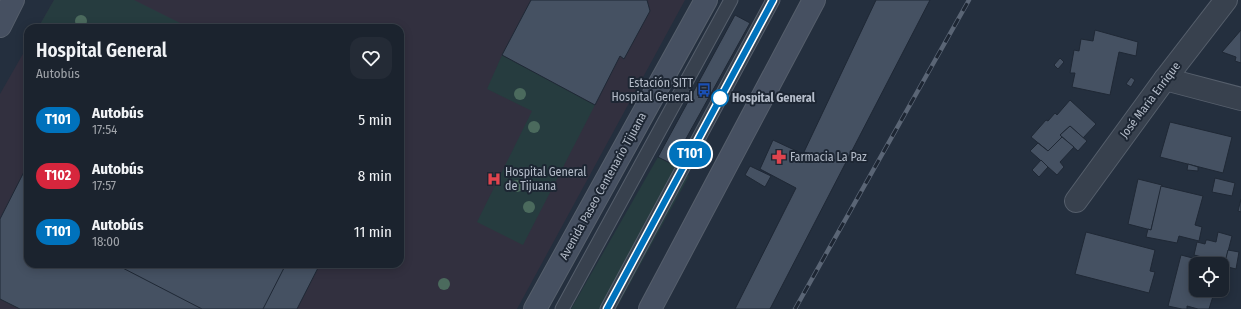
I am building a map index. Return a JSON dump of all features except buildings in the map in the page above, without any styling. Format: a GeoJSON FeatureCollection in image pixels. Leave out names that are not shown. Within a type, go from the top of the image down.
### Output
{"type":"FeatureCollection","features":[{"type":"Feature","properties":{"kind":"main road"},"geometry":{"type":"LineString","coordinates":[[0,26],[13,0]]}},
{"type":"Feature","properties":{"kind":"main road","name":"Avenida Paseo Centenario Tijuana"},"geometry":{"type":"LineString","coordinates":[[535,309],[706,0]]}},
{"type":"Feature","properties":{"kind":"main road"},"geometry":{"type":"LineString","coordinates":[[650,309],[814,0]]}},
{"type":"Feature","properties":{"kind":"street","name":"José María Enrique"},"geometry":{"type":"LineString","coordinates":[[1076,202],[1165,80],[1226,0]]}},
{"type":"Feature","properties":{"kind":"street"},"geometry":{"type":"LineString","coordinates":[[1165,80],[1241,99]]}},
{"type":"Feature","properties":{"kind":"lane"},"geometry":{"type":"LineString","coordinates":[[562,309],[731,0]]}},
{"type":"Feature","properties":{"kind":"lane"},"geometry":{"type":"LineString","coordinates":[[607,309],[773,0]]}},
{"type":"Feature","properties":{"kind":"shaded area","name":"Hospital General de Tijuana"},"geometry":{"type":"Polygon","coordinates":[[[54,0],[685,0],[517,309],[0,309],[0,94],[24,52],[24,268],[404,268],[404,24],[40,24],[54,0]]]}},
{"type":"Feature","properties":{"kind":"green space"},"geometry":{"type":"Polygon","coordinates":[[[54,0],[134,0],[182,24],[40,24],[54,0]]]}},
{"type":"Feature","properties":{"kind":"green space"},"geometry":{"type":"Polygon","coordinates":[[[502,55],[595,105],[523,245],[477,222],[532,111],[487,89],[502,55]]]}},
{"type":"Feature","properties":{"kind":"green space"},"geometry":{"type":"Polygon","coordinates":[[[658,157],[672,164],[689,176],[616,309],[571,309],[658,157]]]}},
{"type":"Feature","properties":{"kind":"railway"},"geometry":{"type":"LineString","coordinates":[[795,309],[969,0]]}},
{"type":"Feature","properties":{"kind":"bus line","name":"T101"},"geometry":{"type":"LineString","coordinates":[[607,309],[773,0]]}},
{"type":"Feature","properties":{"kind":"place","name":"Estación SITT Hospital General"},"geometry":{"type":"Point","coordinates":[704,90]}},
{"type":"Feature","properties":{"kind":"place","name":"Hospital General"},"geometry":{"type":"Point","coordinates":[720,98]}},
{"type":"Feature","properties":{"kind":"place","name":"Farmacia La Paz"},"geometry":{"type":"Point","coordinates":[779,157]}},
{"type":"Feature","properties":{"kind":"place","name":"Hospital General de Tijuana"},"geometry":{"type":"Point","coordinates":[494,179]}}]}
